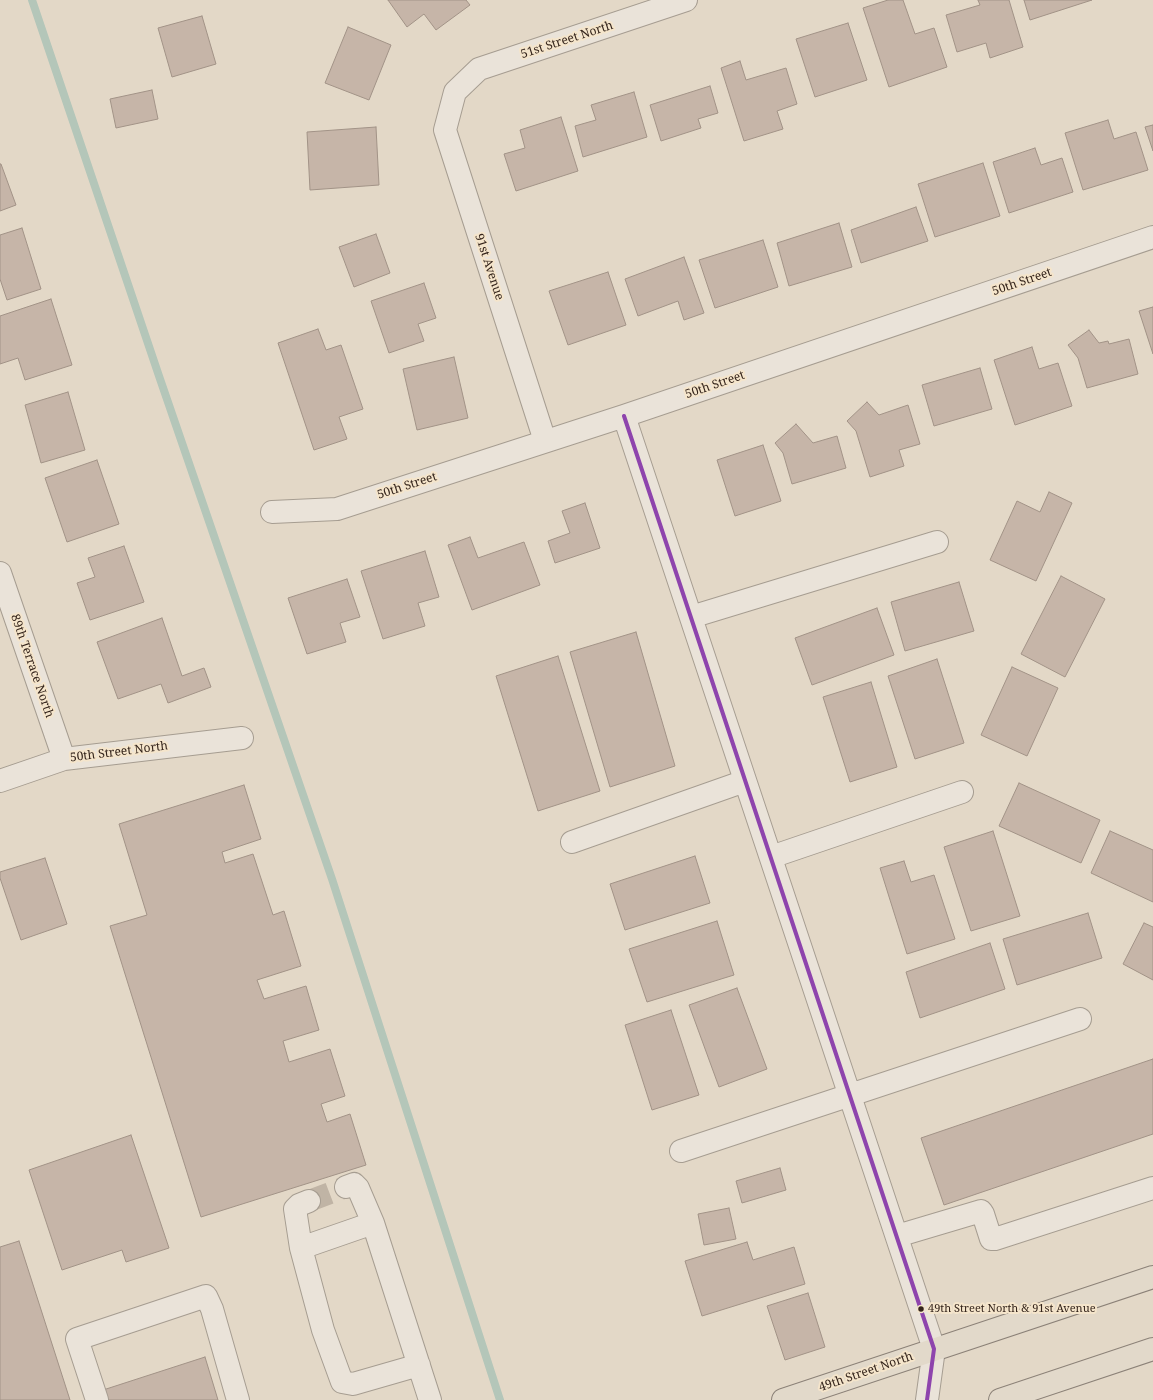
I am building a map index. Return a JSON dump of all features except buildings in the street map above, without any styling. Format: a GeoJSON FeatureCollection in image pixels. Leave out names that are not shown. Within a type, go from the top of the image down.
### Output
{"type":"FeatureCollection","features":[{"type":"Feature","properties":{"kind":"main road","name":"49th Street North"},"geometry":{"type":"LineString","coordinates":[[783,1400],[1153,1277]]}},
{"type":"Feature","properties":{"kind":"main road"},"geometry":{"type":"LineString","coordinates":[[1000,1400],[1153,1349]]}},
{"type":"Feature","properties":{"kind":"street","name":"51st Street North"},"geometry":{"type":"LineString","coordinates":[[455,92],[479,69],[686,0]]}},
{"type":"Feature","properties":{"kind":"street","name":"91st Avenue"},"geometry":{"type":"LineString","coordinates":[[455,92],[445,130],[545,441]]}},
{"type":"Feature","properties":{"kind":"street","name":"50th Street"},"geometry":{"type":"LineString","coordinates":[[272,512],[337,509],[624,416],[1153,238]]}},
{"type":"Feature","properties":{"kind":"street"},"geometry":{"type":"LineString","coordinates":[[624,416],[934,1349],[927,1400]]}},
{"type":"Feature","properties":{"kind":"street"},"geometry":{"type":"LineString","coordinates":[[691,617],[937,542]]}},
{"type":"Feature","properties":{"kind":"street","name":"89th Terrace North"},"geometry":{"type":"LineString","coordinates":[[0,574],[64,759]]}},
{"type":"Feature","properties":{"kind":"street","name":"50th Street North"},"geometry":{"type":"LineString","coordinates":[[0,780],[64,759],[242,738]]}},
{"type":"Feature","properties":{"kind":"street"},"geometry":{"type":"LineString","coordinates":[[572,842],[745,781]]}},
{"type":"Feature","properties":{"kind":"street"},"geometry":{"type":"LineString","coordinates":[[770,857],[962,792]]}},
{"type":"Feature","properties":{"kind":"street"},"geometry":{"type":"LineString","coordinates":[[681,1150],[1080,1019]]}},
{"type":"Feature","properties":{"kind":"street"},"geometry":{"type":"LineString","coordinates":[[346,1187],[354,1184],[358,1188],[373,1222],[430,1400]]}},
{"type":"Feature","properties":{"kind":"street"},"geometry":{"type":"LineString","coordinates":[[896,1236],[981,1211],[991,1239],[995,1239],[1153,1188]]}},
{"type":"Feature","properties":{"kind":"street"},"geometry":{"type":"LineString","coordinates":[[308,1201],[299,1205],[295,1209],[300,1248],[323,1330],[342,1382],[354,1384],[419,1365]]}},
{"type":"Feature","properties":{"kind":"street"},"geometry":{"type":"LineString","coordinates":[[300,1248],[373,1222]]}},
{"type":"Feature","properties":{"kind":"street"},"geometry":{"type":"LineString","coordinates":[[97,1400],[77,1339],[206,1296],[212,1309],[238,1400]]}},
{"type":"Feature","properties":{"kind":"waterway"},"geometry":{"type":"LineString","coordinates":[[32,0],[159,376],[332,879],[500,1400]]}},
{"type":"Feature","properties":{"kind":"tunnel"},"geometry":{"type":"LineString","coordinates":[[309,1201],[346,1187]]}},
{"type":"Feature","properties":{"kind":"transit line"},"geometry":{"type":"LineString","coordinates":[[624,416],[934,1349],[927,1400]]}},
{"type":"Feature","properties":{"kind":"place","name":"49th Street North & 91st Avenue"},"geometry":{"type":"Point","coordinates":[921,1309]}}]}
